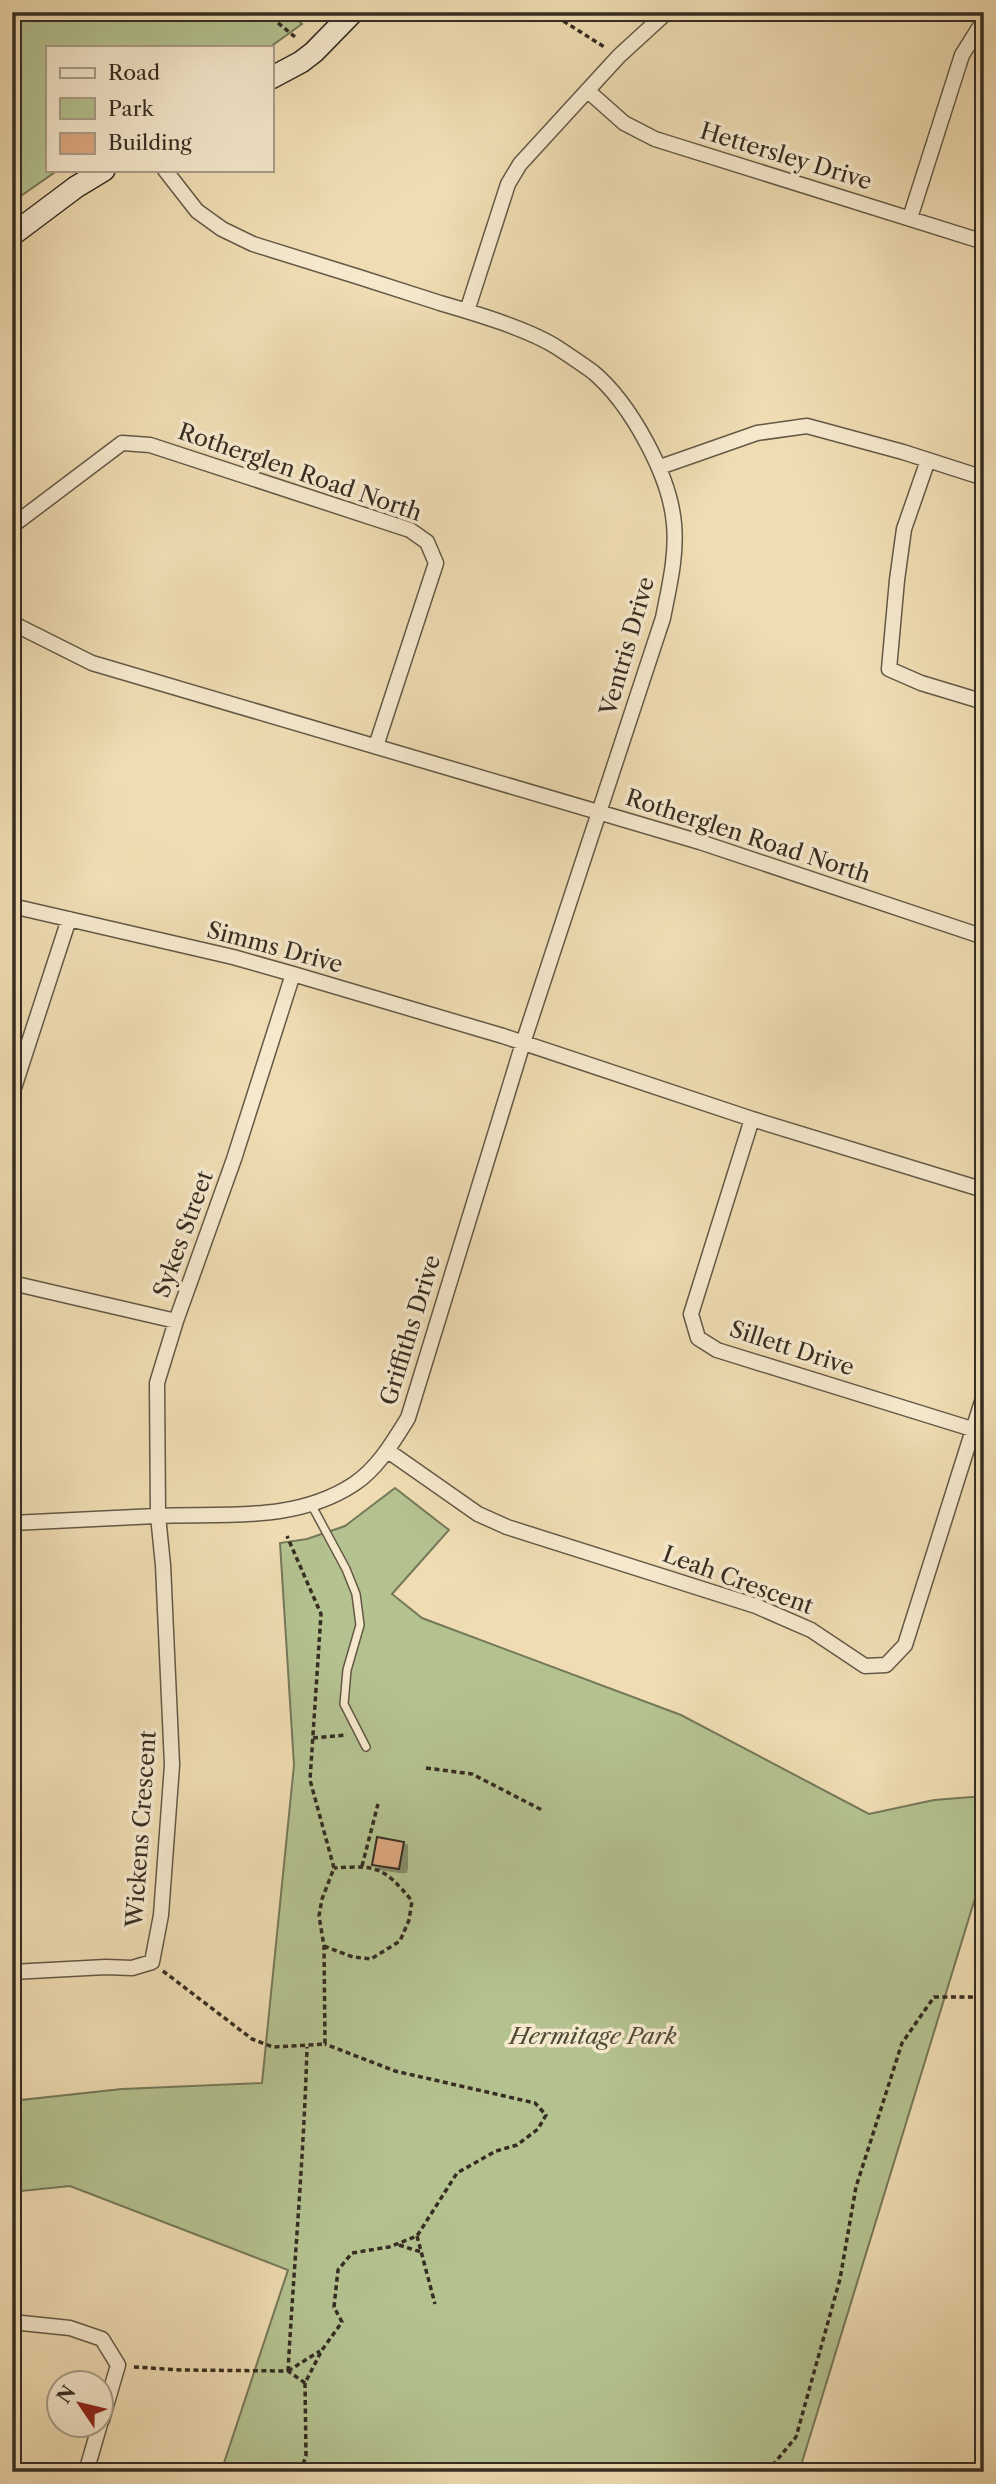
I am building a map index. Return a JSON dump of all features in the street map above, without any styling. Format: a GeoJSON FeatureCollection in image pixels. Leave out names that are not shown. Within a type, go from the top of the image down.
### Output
{"type":"FeatureCollection","features":[{"type":"Feature","properties":{"kind":"street"},"geometry":{"type":"LineString","coordinates":[[273,77],[314,52],[353,12]]}},
{"type":"Feature","properties":{"kind":"street"},"geometry":{"type":"LineString","coordinates":[[467,311],[508,184],[520,164],[619,57],[667,12]]}},
{"type":"Feature","properties":{"kind":"street"},"geometry":{"type":"LineString","coordinates":[[910,218],[962,55],[984,20]]}},
{"type":"Feature","properties":{"kind":"street","name":"Hettersley Drive"},"geometry":{"type":"LineString","coordinates":[[588,91],[624,123],[655,139],[984,242]]}},
{"type":"Feature","properties":{"kind":"street"},"geometry":{"type":"LineString","coordinates":[[12,235],[101,172]]}},
{"type":"Feature","properties":{"kind":"street","name":"Ventris Drive"},"geometry":{"type":"LineString","coordinates":[[167,172],[197,211],[222,229],[253,244],[467,311],[556,346],[595,373],[636,424],[660,467],[674,522],[673,567],[663,618],[523,1043]]}},
{"type":"Feature","properties":{"kind":"street"},"geometry":{"type":"LineString","coordinates":[[660,467],[757,433],[807,426],[984,478]]}},
{"type":"Feature","properties":{"kind":"street","name":"Rotherglen Road North"},"geometry":{"type":"LineString","coordinates":[[12,526],[122,443],[150,445],[410,530],[428,542],[436,564],[376,746]]}},
{"type":"Feature","properties":{"kind":"street"},"geometry":{"type":"LineString","coordinates":[[928,460],[904,529],[889,669],[921,683],[984,702]]}},
{"type":"Feature","properties":{"kind":"street","name":"Rotherglen Road North"},"geometry":{"type":"LineString","coordinates":[[12,622],[92,663],[700,842],[984,937]]}},
{"type":"Feature","properties":{"kind":"street","name":"Simms Drive"},"geometry":{"type":"LineString","coordinates":[[12,906],[233,957],[523,1043]]}},
{"type":"Feature","properties":{"kind":"street"},"geometry":{"type":"LineString","coordinates":[[12,1094],[69,919]]}},
{"type":"Feature","properties":{"kind":"street","name":"Sykes Street"},"geometry":{"type":"LineString","coordinates":[[158,1516],[157,1383],[176,1321],[234,1159],[293,974]]}},
{"type":"Feature","properties":{"kind":"street"},"geometry":{"type":"LineString","coordinates":[[523,1043],[752,1119],[984,1190]]}},
{"type":"Feature","properties":{"kind":"street","name":"Griffiths Drive"},"geometry":{"type":"LineString","coordinates":[[12,1523],[274,1513],[311,1504],[355,1483],[388,1451],[408,1418],[523,1043]]}},
{"type":"Feature","properties":{"kind":"street","name":"Sillett Drive"},"geometry":{"type":"LineString","coordinates":[[752,1119],[691,1314],[698,1338],[717,1350],[972,1429]]}},
{"type":"Feature","properties":{"kind":"street"},"geometry":{"type":"LineString","coordinates":[[12,1283],[176,1321]]}},
{"type":"Feature","properties":{"kind":"street","name":"Leah Crescent"},"geometry":{"type":"LineString","coordinates":[[388,1451],[478,1514],[507,1527],[756,1606],[811,1630],[865,1666],[886,1665],[905,1645],[984,1395]]}},
{"type":"Feature","properties":{"kind":"street","name":"Wickens Crescent"},"geometry":{"type":"LineString","coordinates":[[12,1972],[106,1967],[132,1969],[152,1962],[161,1915],[172,1765],[163,1565],[158,1516]]}},
{"type":"Feature","properties":{"kind":"street"},"geometry":{"type":"LineString","coordinates":[[12,2322],[70,2328],[102,2339],[118,2365],[116,2372]]}},
{"type":"Feature","properties":{"kind":"street"},"geometry":{"type":"LineString","coordinates":[[86,2472],[96,2438]]}},
{"type":"Feature","properties":{"kind":"lane"},"geometry":{"type":"LineString","coordinates":[[311,1504],[346,1569],[356,1594],[360,1625],[347,1670],[344,1704],[366,1747]]}},
{"type":"Feature","properties":{"kind":"path"},"geometry":{"type":"LineString","coordinates":[[265,12],[295,37]]}},
{"type":"Feature","properties":{"kind":"path"},"geometry":{"type":"LineString","coordinates":[[549,12],[619,57]]}},
{"type":"Feature","properties":{"kind":"path"},"geometry":{"type":"LineString","coordinates":[[287,1536],[321,1614],[310,1780],[334,1868],[322,1899],[319,1916],[324,1947],[325,2045]]}},
{"type":"Feature","properties":{"kind":"path"},"geometry":{"type":"LineString","coordinates":[[313,1738],[359,1734]]}},
{"type":"Feature","properties":{"kind":"path"},"geometry":{"type":"LineString","coordinates":[[426,1768],[472,1774],[542,1810]]}},
{"type":"Feature","properties":{"kind":"path"},"geometry":{"type":"LineString","coordinates":[[362,1866],[378,1804]]}},
{"type":"Feature","properties":{"kind":"path"},"geometry":{"type":"LineString","coordinates":[[324,1947],[353,1957],[371,1959],[400,1941],[409,1920],[412,1901],[393,1877],[367,1866],[334,1868]]}},
{"type":"Feature","properties":{"kind":"path"},"geometry":{"type":"LineString","coordinates":[[152,1962],[252,2039],[273,2047],[325,2045],[395,2071],[535,2103],[546,2115],[538,2129],[517,2145],[496,2151],[457,2173],[417,2235],[389,2247],[352,2253],[338,2270],[334,2307],[342,2322],[322,2350],[305,2383],[306,2456],[300,2472]]}},
{"type":"Feature","properties":{"kind":"path"},"geometry":{"type":"LineString","coordinates":[[767,2472],[796,2437],[840,2279],[856,2188],[902,2043],[934,1997],[971,1997],[984,2000]]}},
{"type":"Feature","properties":{"kind":"path"},"geometry":{"type":"LineString","coordinates":[[288,2371],[304,2136],[307,2047]]}},
{"type":"Feature","properties":{"kind":"path"},"geometry":{"type":"LineString","coordinates":[[417,2235],[435,2304]]}},
{"type":"Feature","properties":{"kind":"path"},"geometry":{"type":"LineString","coordinates":[[397,2244],[421,2252]]}},
{"type":"Feature","properties":{"kind":"path"},"geometry":{"type":"LineString","coordinates":[[118,2365],[181,2371],[288,2371],[322,2350]]}},
{"type":"Feature","properties":{"kind":"path"},"geometry":{"type":"LineString","coordinates":[[288,2371],[305,2383]]}},
{"type":"Feature","properties":{"kind":"green space"},"geometry":{"type":"Polygon","coordinates":[[[12,12],[288,12],[302,24],[271,46],[46,46],[46,172],[55,172],[12,202],[12,12]]]}},
{"type":"Feature","properties":{"kind":"green space","name":"Hermitage Park"},"geometry":{"type":"Polygon","coordinates":[[[395,1488],[449,1530],[392,1594],[422,1618],[681,1715],[869,1814],[934,1800],[984,1796],[984,1869],[799,2472],[221,2472],[288,2270],[70,2186],[12,2192],[12,2101],[122,2089],[262,2083],[294,1765],[280,1543],[307,1539],[345,1526],[395,1488]]]}},
{"type":"Feature","properties":{"kind":"building"},"geometry":{"type":"Polygon","coordinates":[[[377,1837],[404,1842],[399,1869],[372,1865],[377,1837]]]}}]}
